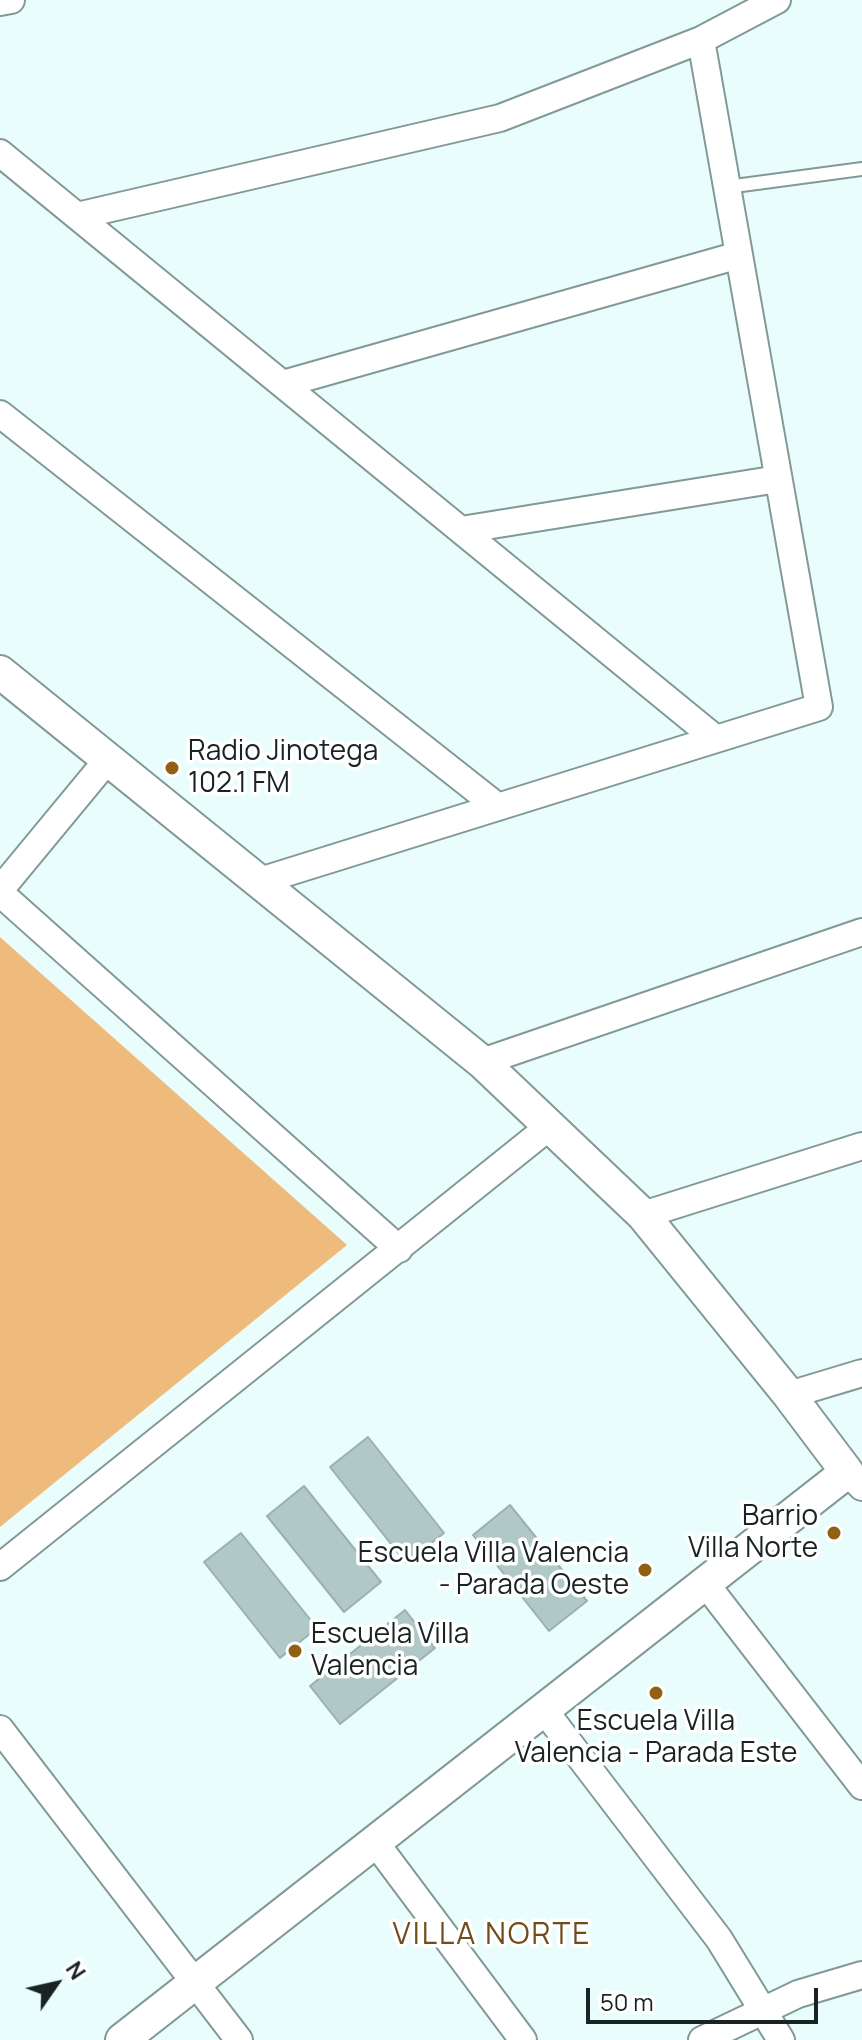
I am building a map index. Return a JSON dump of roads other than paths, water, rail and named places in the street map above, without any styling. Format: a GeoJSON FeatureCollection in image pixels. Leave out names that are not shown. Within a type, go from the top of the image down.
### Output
{"type":"FeatureCollection","features":[{"type":"Feature","properties":{"kind":"street"},"geometry":{"type":"LineString","coordinates":[[0,2],[11,0]]}},
{"type":"Feature","properties":{"kind":"street"},"geometry":{"type":"LineString","coordinates":[[77,216],[500,118],[701,40],[777,0]]}},
{"type":"Feature","properties":{"kind":"street"},"geometry":{"type":"LineString","coordinates":[[260,881],[819,707],[701,40]]}},
{"type":"Feature","properties":{"kind":"street"},"geometry":{"type":"LineString","coordinates":[[0,153],[716,739]]}},
{"type":"Feature","properties":{"kind":"street"},"geometry":{"type":"LineString","coordinates":[[283,384],[739,255]]}},
{"type":"Feature","properties":{"kind":"street"},"geometry":{"type":"LineString","coordinates":[[0,414],[498,807]]}},
{"type":"Feature","properties":{"kind":"street"},"geometry":{"type":"LineString","coordinates":[[461,530],[778,479]]}},
{"type":"Feature","properties":{"kind":"street"},"geometry":{"type":"LineString","coordinates":[[0,672],[482,1062],[550,1126],[643,1215],[854,1479],[705,1583],[122,2040]]}},
{"type":"Feature","properties":{"kind":"street"},"geometry":{"type":"LineString","coordinates":[[109,758],[0,892],[399,1249]]}},
{"type":"Feature","properties":{"kind":"street"},"geometry":{"type":"LineString","coordinates":[[482,1062],[862,932]]}},
{"type":"Feature","properties":{"kind":"street"},"geometry":{"type":"LineString","coordinates":[[0,1567],[550,1126]]}},
{"type":"Feature","properties":{"kind":"street"},"geometry":{"type":"LineString","coordinates":[[643,1215],[862,1146]]}},
{"type":"Feature","properties":{"kind":"street"},"geometry":{"type":"LineString","coordinates":[[789,1395],[862,1373]]}},
{"type":"Feature","properties":{"kind":"street"},"geometry":{"type":"LineString","coordinates":[[705,1583],[862,1786]]}},
{"type":"Feature","properties":{"kind":"street"},"geometry":{"type":"LineString","coordinates":[[544,1710],[719,1939],[781,2040]]}},
{"type":"Feature","properties":{"kind":"street"},"geometry":{"type":"LineString","coordinates":[[0,1729],[239,2040]]}},
{"type":"Feature","properties":{"kind":"street"},"geometry":{"type":"LineString","coordinates":[[375,1842],[523,2040]]}},
{"type":"Feature","properties":{"kind":"street"},"geometry":{"type":"LineString","coordinates":[[702,2040],[798,1994],[862,1975]]}},
{"type":"Feature","properties":{"kind":"lane"},"geometry":{"type":"LineString","coordinates":[[727,187],[862,169]]}},
{"type":"Feature","properties":{"kind":"place","name":"Radio Jinotega 102.1 FM"},"geometry":{"type":"Point","coordinates":[172,768]}},
{"type":"Feature","properties":{"kind":"place","name":"Barrio Villa Norte"},"geometry":{"type":"Point","coordinates":[834,1533]}},
{"type":"Feature","properties":{"kind":"place","name":"Escuela Villa Valencia - Parada Oeste"},"geometry":{"type":"Point","coordinates":[645,1570]}},
{"type":"Feature","properties":{"kind":"place","name":"Escuela Villa Valencia"},"geometry":{"type":"Point","coordinates":[295,1651]}},
{"type":"Feature","properties":{"kind":"place","name":"Escuela Villa Valencia - Parada Este"},"geometry":{"type":"Point","coordinates":[656,1693]}},
{"type":"Feature","properties":{"kind":"district","name":"VILLA NORTE"},"geometry":{"type":"Point","coordinates":[492,1936]}}]}
